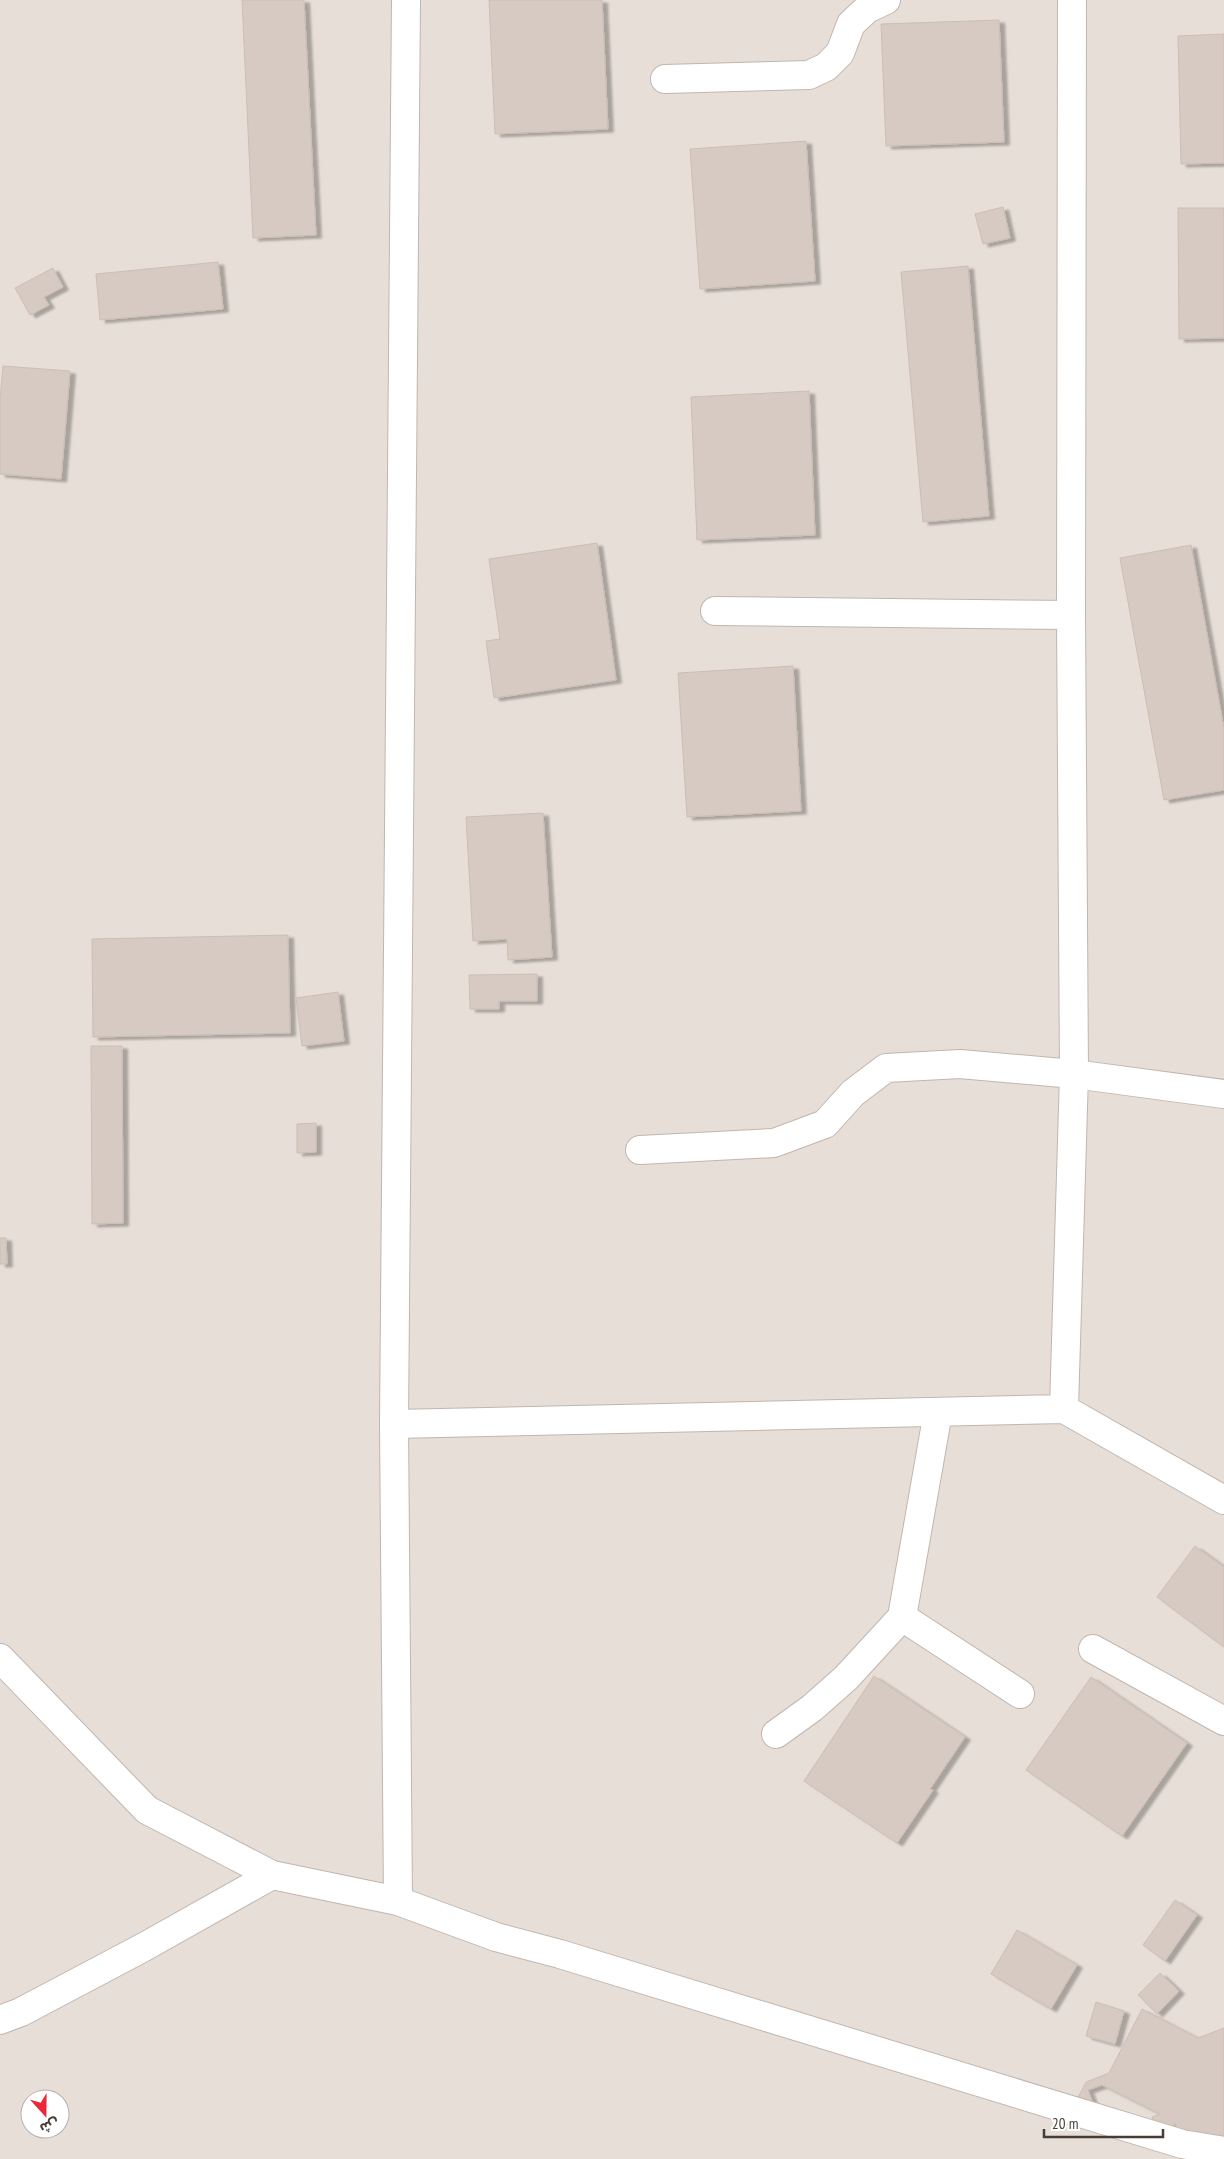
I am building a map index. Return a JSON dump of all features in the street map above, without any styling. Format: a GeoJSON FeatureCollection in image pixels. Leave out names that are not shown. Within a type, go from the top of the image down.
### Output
{"type":"FeatureCollection","features":[{"type":"Feature","properties":{"kind":"street"},"geometry":{"type":"LineString","coordinates":[[398,1901],[394,1424],[406,0]]}},
{"type":"Feature","properties":{"kind":"street"},"geometry":{"type":"LineString","coordinates":[[665,79],[809,75],[826,67],[840,53],[851,24],[867,9],[886,0]]}},
{"type":"Feature","properties":{"kind":"street"},"geometry":{"type":"LineString","coordinates":[[1064,1409],[1074,1074],[1071,615],[1072,0]]}},
{"type":"Feature","properties":{"kind":"street"},"geometry":{"type":"LineString","coordinates":[[715,611],[1071,615]]}},
{"type":"Feature","properties":{"kind":"street"},"geometry":{"type":"LineString","coordinates":[[640,1150],[774,1144],[825,1124],[853,1093],[886,1068],[960,1064],[1074,1074],[1224,1094]]}},
{"type":"Feature","properties":{"kind":"street"},"geometry":{"type":"LineString","coordinates":[[394,1424],[1064,1409],[1224,1500]]}},
{"type":"Feature","properties":{"kind":"street"},"geometry":{"type":"LineString","coordinates":[[776,1734],[812,1708],[846,1678],[902,1617],[938,1412]]}},
{"type":"Feature","properties":{"kind":"street"},"geometry":{"type":"LineString","coordinates":[[902,1617],[1020,1694]]}},
{"type":"Feature","properties":{"kind":"street"},"geometry":{"type":"LineString","coordinates":[[1093,1649],[1224,1721]]}},
{"type":"Feature","properties":{"kind":"street"},"geometry":{"type":"LineString","coordinates":[[0,1658],[147,1810],[272,1875],[398,1901],[496,1938],[560,1954],[1182,2144],[1224,2151]]}},
{"type":"Feature","properties":{"kind":"street"},"geometry":{"type":"LineString","coordinates":[[0,2020],[21,2012],[144,1947],[272,1875]]}},
{"type":"Feature","properties":{"kind":"shaded area"},"geometry":{"type":"Polygon","coordinates":[[[0,0],[1224,0],[1224,2159],[0,2159],[0,0]]]}},
{"type":"Feature","properties":{"kind":"building"},"geometry":{"type":"Polygon","coordinates":[[[242,0],[304,0],[316,235],[253,238],[242,0]]]}},
{"type":"Feature","properties":{"kind":"building"},"geometry":{"type":"Polygon","coordinates":[[[489,0],[602,0],[608,129],[495,134],[489,0]]]}},
{"type":"Feature","properties":{"kind":"building"},"geometry":{"type":"Polygon","coordinates":[[[999,20],[1004,142],[886,146],[881,24],[999,20]]]}},
{"type":"Feature","properties":{"kind":"building"},"geometry":{"type":"Polygon","coordinates":[[[1224,34],[1224,163],[1181,164],[1178,36],[1224,34]]]}},
{"type":"Feature","properties":{"kind":"building"},"geometry":{"type":"Polygon","coordinates":[[[806,141],[815,281],[700,289],[690,149],[806,141]]]}},
{"type":"Feature","properties":{"kind":"building"},"geometry":{"type":"Polygon","coordinates":[[[1003,207],[1010,238],[983,244],[975,214],[1003,207]]]}},
{"type":"Feature","properties":{"kind":"building"},"geometry":{"type":"Polygon","coordinates":[[[1178,208],[1224,208],[1224,338],[1179,339],[1178,208]]]}},
{"type":"Feature","properties":{"kind":"building"},"geometry":{"type":"Polygon","coordinates":[[[218,262],[223,309],[100,320],[96,274],[218,262]]]}},
{"type":"Feature","properties":{"kind":"building"},"geometry":{"type":"Polygon","coordinates":[[[968,266],[989,516],[923,522],[901,272],[968,266]]]}},
{"type":"Feature","properties":{"kind":"building"},"geometry":{"type":"Polygon","coordinates":[[[53,268],[63,287],[44,297],[49,305],[30,315],[15,288],[53,268]]]}},
{"type":"Feature","properties":{"kind":"building"},"geometry":{"type":"Polygon","coordinates":[[[3,366],[70,371],[61,479],[0,474],[0,399],[3,366]]]}},
{"type":"Feature","properties":{"kind":"building"},"geometry":{"type":"Polygon","coordinates":[[[809,391],[815,535],[697,540],[691,397],[809,391]]]}},
{"type":"Feature","properties":{"kind":"building"},"geometry":{"type":"Polygon","coordinates":[[[597,543],[616,680],[494,698],[486,641],[500,639],[489,559],[597,543]]]}},
{"type":"Feature","properties":{"kind":"building"},"geometry":{"type":"Polygon","coordinates":[[[1191,545],[1224,729],[1224,790],[1164,800],[1120,558],[1191,545]]]}},
{"type":"Feature","properties":{"kind":"building"},"geometry":{"type":"Polygon","coordinates":[[[793,666],[801,811],[687,817],[678,673],[793,666]]]}},
{"type":"Feature","properties":{"kind":"building"},"geometry":{"type":"Polygon","coordinates":[[[543,813],[552,957],[508,960],[507,939],[473,941],[466,817],[543,813]]]}},
{"type":"Feature","properties":{"kind":"building"},"geometry":{"type":"Polygon","coordinates":[[[288,935],[290,1033],[93,1037],[92,939],[288,935]]]}},
{"type":"Feature","properties":{"kind":"building"},"geometry":{"type":"Polygon","coordinates":[[[537,974],[537,1001],[499,1001],[499,1009],[470,1009],[469,975],[537,974]]]}},
{"type":"Feature","properties":{"kind":"building"},"geometry":{"type":"Polygon","coordinates":[[[338,992],[344,1041],[302,1046],[296,998],[338,992]]]}},
{"type":"Feature","properties":{"kind":"building"},"geometry":{"type":"Polygon","coordinates":[[[91,1046],[122,1046],[123,1223],[92,1224],[91,1046]]]}},
{"type":"Feature","properties":{"kind":"building"},"geometry":{"type":"Polygon","coordinates":[[[316,1123],[316,1152],[297,1153],[297,1124],[316,1123]]]}},
{"type":"Feature","properties":{"kind":"building"},"geometry":{"type":"Polygon","coordinates":[[[0,1238],[6,1238],[7,1264],[0,1264],[0,1238]]]}},
{"type":"Feature","properties":{"kind":"building"},"geometry":{"type":"Polygon","coordinates":[[[1195,1546],[1224,1567],[1224,1647],[1157,1597],[1195,1546]]]}},
{"type":"Feature","properties":{"kind":"building"},"geometry":{"type":"Polygon","coordinates":[[[874,1676],[965,1737],[930,1789],[933,1790],[897,1843],[804,1781],[874,1676]]]}},
{"type":"Feature","properties":{"kind":"building"},"geometry":{"type":"Polygon","coordinates":[[[1091,1677],[1187,1743],[1122,1836],[1026,1770],[1091,1677]]]}},
{"type":"Feature","properties":{"kind":"building"},"geometry":{"type":"Polygon","coordinates":[[[1175,1900],[1197,1915],[1165,1961],[1143,1945],[1175,1900]]]}},
{"type":"Feature","properties":{"kind":"building"},"geometry":{"type":"Polygon","coordinates":[[[1017,1930],[1077,1965],[1051,2009],[991,1974],[1017,1930]]]}},
{"type":"Feature","properties":{"kind":"building"},"geometry":{"type":"Polygon","coordinates":[[[1160,1973],[1179,1991],[1157,2014],[1138,1995],[1160,1973]]]}},
{"type":"Feature","properties":{"kind":"building"},"geometry":{"type":"Polygon","coordinates":[[[1096,2002],[1124,2011],[1115,2044],[1086,2036],[1096,2002]]]}},
{"type":"Feature","properties":{"kind":"building"},"geometry":{"type":"Polygon","coordinates":[[[1142,2009],[1198,2038],[1224,2028],[1224,2140],[1189,2159],[1175,2123],[1163,2147],[1152,2117],[1160,2114],[1102,2085],[1088,2090],[1094,2106],[1071,2111],[1086,2082],[1109,2073],[1142,2009]]]}}]}
